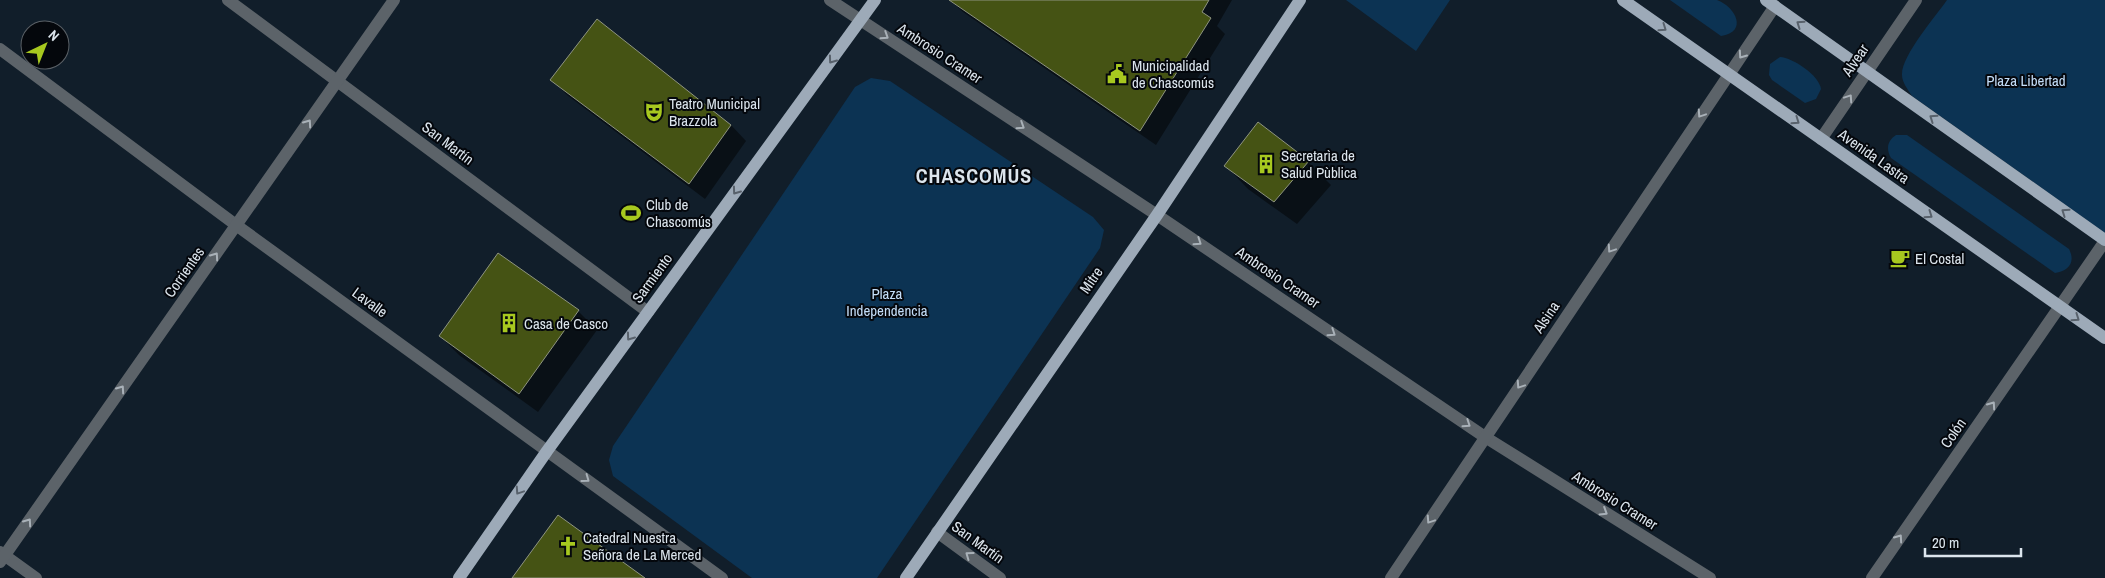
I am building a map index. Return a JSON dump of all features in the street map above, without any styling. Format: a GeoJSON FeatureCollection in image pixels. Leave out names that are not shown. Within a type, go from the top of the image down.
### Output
{"type":"FeatureCollection","features":[{"type":"Feature","properties":{"kind":"main road","name":"Sarmiento"},"geometry":{"type":"LineString","coordinates":[[459,578],[547,451],[874,0]]}},
{"type":"Feature","properties":{"kind":"main road","name":"Mitre"},"geometry":{"type":"LineString","coordinates":[[906,578],[1157,215],[1300,0]]}},
{"type":"Feature","properties":{"kind":"main road","name":"Avenida Lastra"},"geometry":{"type":"LineString","coordinates":[[1623,0],[2105,338]]}},
{"type":"Feature","properties":{"kind":"main road"},"geometry":{"type":"LineString","coordinates":[[1770,3],[2105,241]]}},
{"type":"Feature","properties":{"kind":"street","name":"San Martín"},"geometry":{"type":"LineString","coordinates":[[228,0],[648,312]]}},
{"type":"Feature","properties":{"kind":"street","name":"Corrientes"},"geometry":{"type":"LineString","coordinates":[[1,557],[394,0]]}},
{"type":"Feature","properties":{"kind":"street","name":"Ambrosio Cramer"},"geometry":{"type":"LineString","coordinates":[[830,0],[1157,215],[1485,437],[1710,578]]}},
{"type":"Feature","properties":{"kind":"street","name":"Alvear"},"geometry":{"type":"LineString","coordinates":[[1821,139],[1916,0]]}},
{"type":"Feature","properties":{"kind":"street","name":"Alsina"},"geometry":{"type":"LineString","coordinates":[[1391,578],[1728,74],[1770,3]]}},
{"type":"Feature","properties":{"kind":"street","name":"Lavalle"},"geometry":{"type":"LineString","coordinates":[[0,49],[236,225],[722,578]]}},
{"type":"Feature","properties":{"kind":"street","name":"Colón"},"geometry":{"type":"LineString","coordinates":[[1872,578],[2105,241]]}},
{"type":"Feature","properties":{"kind":"street","name":"San Martín"},"geometry":{"type":"LineString","coordinates":[[937,532],[1000,578]]}},
{"type":"Feature","properties":{"kind":"street"},"geometry":{"type":"LineString","coordinates":[[1,557],[36,578]]}},
{"type":"Feature","properties":{"kind":"green space"},"geometry":{"type":"Polygon","coordinates":[[[1346,0],[1450,0],[1416,51],[1346,0]]]}},
{"type":"Feature","properties":{"kind":"green space"},"geometry":{"type":"Polygon","coordinates":[[[1670,0],[1717,0],[1724,3],[1734,13],[1737,25],[1729,34],[1721,36],[1670,0]]]}},
{"type":"Feature","properties":{"kind":"green space","name":"Plaza Libertad"},"geometry":{"type":"Polygon","coordinates":[[[1947,0],[2105,0],[2105,233],[1912,96],[1903,80],[1903,67],[1913,47],[1947,0]]]}},
{"type":"Feature","properties":{"kind":"green space"},"geometry":{"type":"Polygon","coordinates":[[[1780,57],[1792,60],[1816,78],[1821,89],[1816,99],[1805,103],[1772,80],[1769,75],[1770,64],[1780,57]]]}},
{"type":"Feature","properties":{"kind":"green space","name":"Plaza Independencia"},"geometry":{"type":"Polygon","coordinates":[[[871,78],[890,81],[1093,217],[1104,230],[1100,248],[877,578],[752,578],[613,476],[609,460],[613,446],[855,87],[871,78]]]}},
{"type":"Feature","properties":{"kind":"green space"},"geometry":{"type":"Polygon","coordinates":[[[1896,135],[1907,135],[2069,249],[2072,258],[2070,266],[2055,273],[1891,158],[1888,145],[1896,135]]]}},
{"type":"Feature","properties":{"kind":"building","name":"Municipalidad de Chascomús"},"geometry":{"type":"Polygon","coordinates":[[[949,0],[1209,0],[1202,12],[1211,18],[1140,131],[949,0]]]}},
{"type":"Feature","properties":{"kind":"building","name":"Teatro Municipal Brazzola"},"geometry":{"type":"Polygon","coordinates":[[[597,19],[731,125],[689,184],[550,80],[597,19]]]}},
{"type":"Feature","properties":{"kind":"building","name":"Secretarìa de Salud Pùblica"},"geometry":{"type":"Polygon","coordinates":[[[1258,122],[1309,161],[1274,202],[1224,166],[1258,122]]]}},
{"type":"Feature","properties":{"kind":"building","name":"Casa de Casco"},"geometry":{"type":"Polygon","coordinates":[[[498,253],[579,310],[519,394],[439,336],[498,253]]]}},
{"type":"Feature","properties":{"kind":"building","name":"Catedral Nuestra Señora de La Merced"},"geometry":{"type":"Polygon","coordinates":[[[558,515],[645,578],[512,578],[558,515]]]}},
{"type":"Feature","properties":{"kind":"place","name":"Municipalidad de Chascomús"},"geometry":{"type":"Point","coordinates":[1117,74]}},
{"type":"Feature","properties":{"kind":"place","name":"Teatro Municipal Brazzola"},"geometry":{"type":"Point","coordinates":[654,112]}},
{"type":"Feature","properties":{"kind":"place","name":"Secretarìa de Salud Pùblica"},"geometry":{"type":"Point","coordinates":[1266,164]}},
{"type":"Feature","properties":{"kind":"place","name":"Club de Chascomús"},"geometry":{"type":"Point","coordinates":[631,213]}},
{"type":"Feature","properties":{"kind":"place","name":"El Costal"},"geometry":{"type":"Point","coordinates":[1900,258]}},
{"type":"Feature","properties":{"kind":"place","name":"Casa de Casco"},"geometry":{"type":"Point","coordinates":[509,323]}},
{"type":"Feature","properties":{"kind":"place","name":"Catedral Nuestra Señora de La Merced"},"geometry":{"type":"Point","coordinates":[568,546]}},
{"type":"Feature","properties":{"kind":"district","name":"CHASCOMÚS"},"geometry":{"type":"Point","coordinates":[974,175]}}]}
